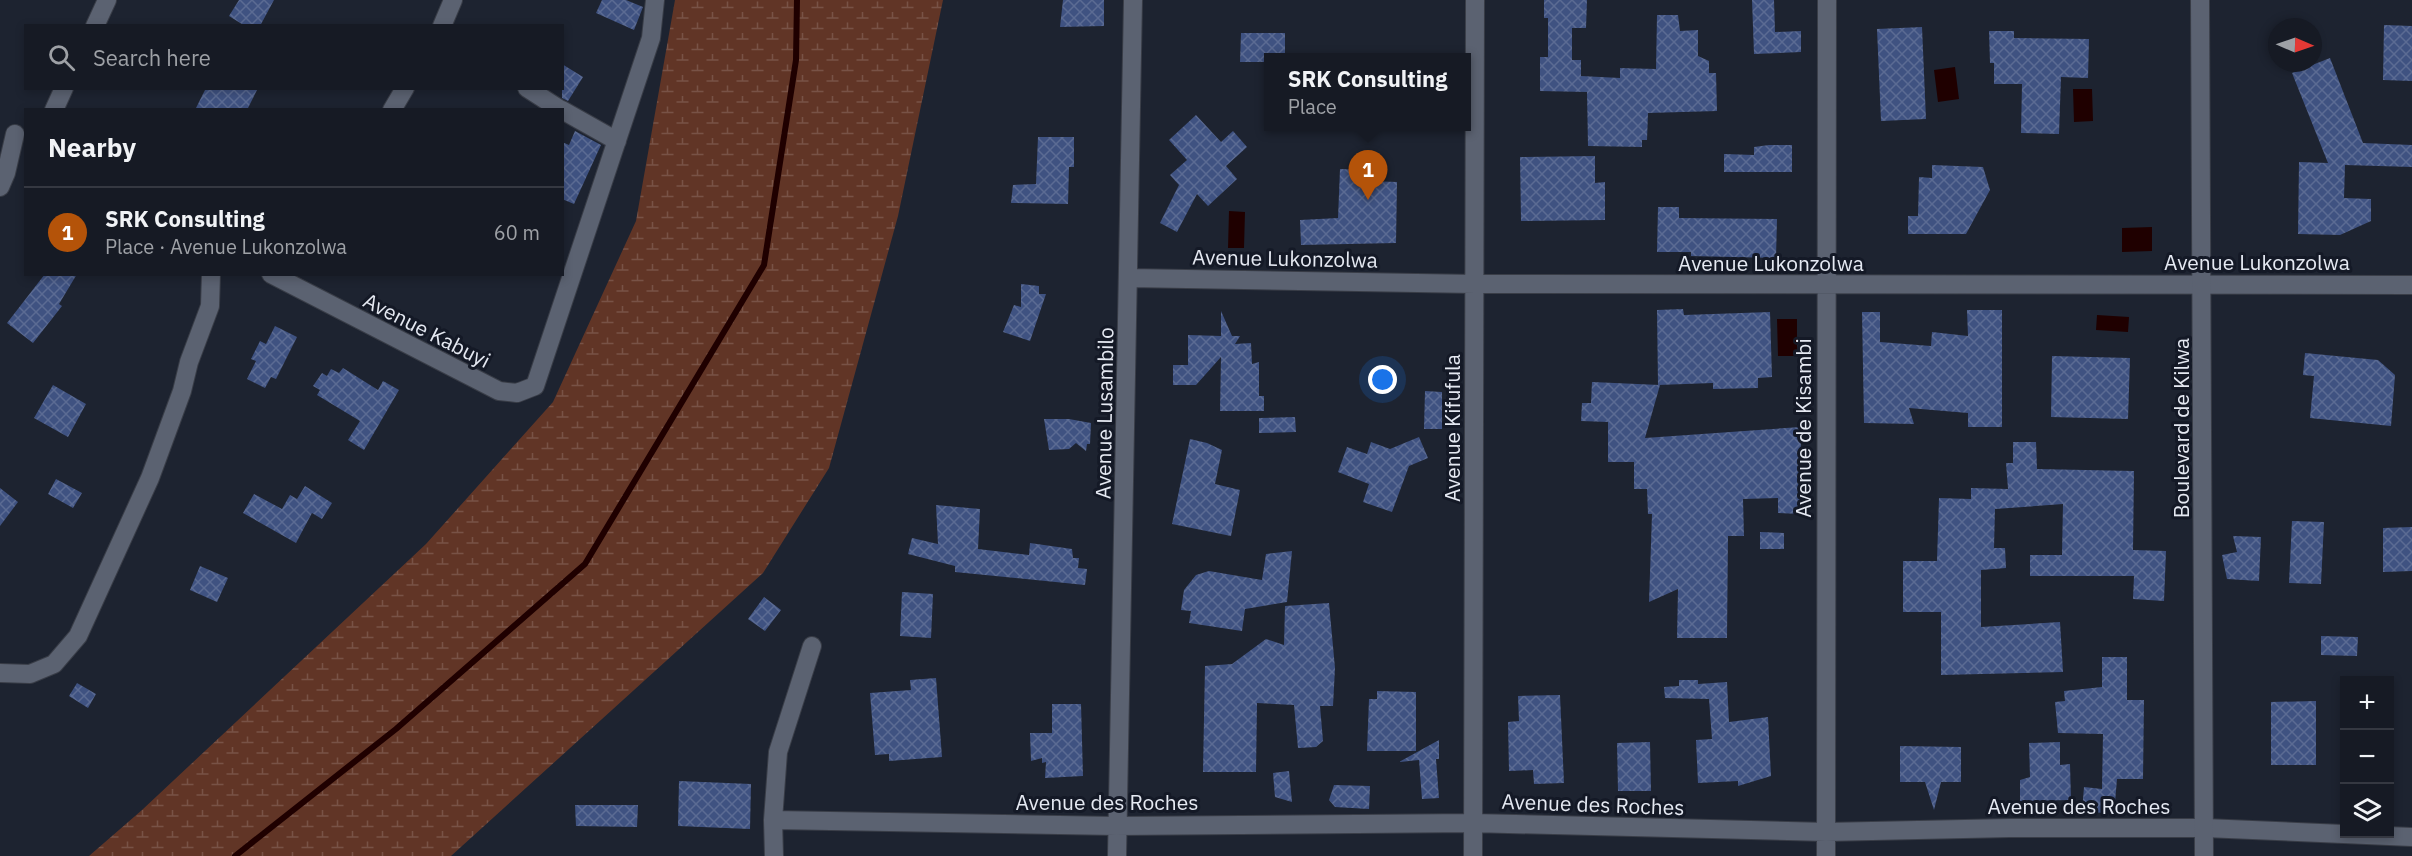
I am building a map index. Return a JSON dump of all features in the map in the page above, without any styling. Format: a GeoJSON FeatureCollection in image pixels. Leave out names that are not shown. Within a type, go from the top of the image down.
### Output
{"type":"FeatureCollection","features":[{"type":"Feature","properties":{"kind":"street"},"geometry":{"type":"LineString","coordinates":[[96,24],[107,0]]}},
{"type":"Feature","properties":{"kind":"street"},"geometry":{"type":"LineString","coordinates":[[443,24],[453,0]]}},
{"type":"Feature","properties":{"kind":"street"},"geometry":{"type":"LineString","coordinates":[[564,111],[617,141],[651,38],[655,0]]}},
{"type":"Feature","properties":{"kind":"street","name":"Avenue Lusambilo"},"geometry":{"type":"LineString","coordinates":[[1117,856],[1130,278],[1133,0]]}},
{"type":"Feature","properties":{"kind":"street","name":"Avenue Kifufula"},"geometry":{"type":"LineString","coordinates":[[1473,856],[1475,0]]}},
{"type":"Feature","properties":{"kind":"street","name":"Avenue de Kisambi"},"geometry":{"type":"LineString","coordinates":[[1826,856],[1827,0]]}},
{"type":"Feature","properties":{"kind":"street","name":"Boulevard de Kilwa"},"geometry":{"type":"LineString","coordinates":[[2200,0],[2204,284],[2204,856]]}},
{"type":"Feature","properties":{"kind":"street"},"geometry":{"type":"LineString","coordinates":[[55,108],[63,90]]}},
{"type":"Feature","properties":{"kind":"street"},"geometry":{"type":"LineString","coordinates":[[393,108],[404,90]]}},
{"type":"Feature","properties":{"kind":"street"},"geometry":{"type":"LineString","coordinates":[[530,90],[559,108]]}},
{"type":"Feature","properties":{"kind":"street"},"geometry":{"type":"LineString","coordinates":[[0,187],[6,173],[14,134]]}},
{"type":"Feature","properties":{"kind":"street","name":"Avenue Kabuyi"},"geometry":{"type":"LineString","coordinates":[[283,277],[499,391],[517,393],[535,386],[617,141]]}},
{"type":"Feature","properties":{"kind":"street"},"geometry":{"type":"LineString","coordinates":[[0,673],[30,674],[54,664],[78,636],[150,478],[210,306],[211,276]]}},
{"type":"Feature","properties":{"kind":"street","name":"Avenue Lukonzolwa"},"geometry":{"type":"LineString","coordinates":[[1130,278],[1475,284],[1825,286],[2412,285]]}},
{"type":"Feature","properties":{"kind":"street"},"geometry":{"type":"LineString","coordinates":[[774,856],[773,820],[778,752],[812,646]]}},
{"type":"Feature","properties":{"kind":"street","name":"Avenue des Roches"},"geometry":{"type":"LineString","coordinates":[[773,820],[1116,826],[1472,823],[1826,832],[2010,828],[2205,828],[2412,837]]}},
{"type":"Feature","properties":{"kind":"green space"},"geometry":{"type":"Polygon","coordinates":[[[675,0],[943,0],[898,216],[829,468],[763,573],[451,856],[89,856],[142,810],[426,544],[553,402],[636,221],[675,0]]]}},
{"type":"Feature","properties":{"kind":"shaded area"},"geometry":{"type":"Polygon","coordinates":[[[1955,67],[1959,99],[1938,102],[1934,70],[1955,67]]]}},
{"type":"Feature","properties":{"kind":"shaded area"},"geometry":{"type":"Polygon","coordinates":[[[2073,89],[2092,89],[2093,121],[2074,122],[2073,89]]]}},
{"type":"Feature","properties":{"kind":"shaded area"},"geometry":{"type":"Polygon","coordinates":[[[1229,211],[1245,212],[1244,248],[1228,248],[1229,211]]]}},
{"type":"Feature","properties":{"kind":"shaded area"},"geometry":{"type":"Polygon","coordinates":[[[2152,227],[2152,251],[2122,252],[2122,228],[2152,227]]]}},
{"type":"Feature","properties":{"kind":"shaded area"},"geometry":{"type":"Polygon","coordinates":[[[2097,315],[2129,317],[2128,332],[2096,330],[2097,315]]]}},
{"type":"Feature","properties":{"kind":"shaded area"},"geometry":{"type":"Polygon","coordinates":[[[1777,319],[1797,319],[1797,356],[1778,356],[1777,319]]]}},
{"type":"Feature","properties":{"kind":"building"},"geometry":{"type":"Polygon","coordinates":[[[239,0],[274,0],[261,24],[242,24],[229,16],[239,0]]]}},
{"type":"Feature","properties":{"kind":"building"},"geometry":{"type":"Polygon","coordinates":[[[602,0],[626,0],[643,7],[634,30],[596,13],[602,0]]]}},
{"type":"Feature","properties":{"kind":"building"},"geometry":{"type":"Polygon","coordinates":[[[1063,0],[1104,0],[1104,26],[1060,27],[1063,0]]]}},
{"type":"Feature","properties":{"kind":"building"},"geometry":{"type":"Polygon","coordinates":[[[1544,0],[1587,0],[1586,28],[1572,28],[1572,60],[1581,60],[1581,76],[1620,78],[1620,68],[1656,69],[1657,15],[1678,15],[1680,31],[1698,30],[1698,56],[1709,61],[1709,73],[1716,73],[1717,111],[1648,113],[1647,140],[1642,140],[1642,147],[1588,146],[1587,92],[1540,91],[1540,57],[1548,57],[1548,18],[1544,18],[1544,0]]]}},
{"type":"Feature","properties":{"kind":"building"},"geometry":{"type":"Polygon","coordinates":[[[1752,0],[1774,0],[1775,32],[1801,31],[1801,52],[1754,54],[1752,0]]]}},
{"type":"Feature","properties":{"kind":"building"},"geometry":{"type":"Polygon","coordinates":[[[2384,25],[2412,26],[2412,81],[2383,80],[2384,25]]]}},
{"type":"Feature","properties":{"kind":"building"},"geometry":{"type":"Polygon","coordinates":[[[1922,27],[1926,119],[1881,121],[1877,29],[1922,27]]]}},
{"type":"Feature","properties":{"kind":"building"},"geometry":{"type":"Polygon","coordinates":[[[1989,31],[2014,31],[2014,38],[2089,39],[2088,78],[2061,77],[2059,134],[2021,133],[2022,84],[1994,84],[1994,63],[1990,63],[1989,31]]]}},
{"type":"Feature","properties":{"kind":"building"},"geometry":{"type":"Polygon","coordinates":[[[1241,33],[1285,33],[1285,53],[1264,53],[1264,62],[1240,62],[1241,33]]]}},
{"type":"Feature","properties":{"kind":"building"},"geometry":{"type":"Polygon","coordinates":[[[2330,58],[2363,143],[2412,145],[2412,167],[2345,165],[2344,198],[2371,199],[2371,221],[2340,235],[2298,234],[2299,162],[2328,163],[2292,73],[2322,72],[2322,61],[2330,58]]]}},
{"type":"Feature","properties":{"kind":"building"},"geometry":{"type":"Polygon","coordinates":[[[564,65],[583,77],[568,101],[562,98],[564,65]]]}},
{"type":"Feature","properties":{"kind":"building"},"geometry":{"type":"Polygon","coordinates":[[[205,90],[257,90],[248,108],[196,108],[205,90]]]}},
{"type":"Feature","properties":{"kind":"building"},"geometry":{"type":"Polygon","coordinates":[[[1196,115],[1221,142],[1233,131],[1247,147],[1226,166],[1237,179],[1208,206],[1197,194],[1177,232],[1160,223],[1179,185],[1170,175],[1187,160],[1169,140],[1196,115]]]}},
{"type":"Feature","properties":{"kind":"building"},"geometry":{"type":"Polygon","coordinates":[[[575,131],[601,145],[574,204],[564,200],[564,143],[569,145],[575,131]]]}},
{"type":"Feature","properties":{"kind":"building"},"geometry":{"type":"Polygon","coordinates":[[[1038,137],[1074,137],[1074,167],[1069,167],[1068,204],[1011,203],[1013,185],[1036,184],[1038,137]]]}},
{"type":"Feature","properties":{"kind":"building"},"geometry":{"type":"Polygon","coordinates":[[[1792,145],[1792,172],[1724,172],[1724,154],[1754,155],[1754,147],[1792,145]]]}},
{"type":"Feature","properties":{"kind":"building"},"geometry":{"type":"Polygon","coordinates":[[[1595,156],[1595,183],[1605,182],[1605,220],[1521,221],[1520,157],[1595,156]]]}},
{"type":"Feature","properties":{"kind":"building"},"geometry":{"type":"Polygon","coordinates":[[[1932,165],[1983,167],[1990,190],[1966,234],[1908,234],[1908,216],[1918,216],[1919,177],[1932,178],[1932,165]]]}},
{"type":"Feature","properties":{"kind":"building"},"geometry":{"type":"Polygon","coordinates":[[[1340,169],[1369,170],[1369,181],[1397,182],[1396,243],[1301,245],[1300,220],[1338,218],[1340,169]]]}},
{"type":"Feature","properties":{"kind":"building"},"geometry":{"type":"Polygon","coordinates":[[[1658,207],[1679,207],[1679,218],[1777,219],[1776,258],[1691,256],[1691,252],[1657,252],[1658,207]]]}},
{"type":"Feature","properties":{"kind":"building"},"geometry":{"type":"Polygon","coordinates":[[[43,276],[76,276],[59,304],[62,306],[33,343],[7,323],[43,276]]]}},
{"type":"Feature","properties":{"kind":"building"},"geometry":{"type":"Polygon","coordinates":[[[1021,284],[1039,286],[1039,294],[1046,294],[1030,341],[1003,332],[1014,305],[1021,307],[1021,284]]]}},
{"type":"Feature","properties":{"kind":"building"},"geometry":{"type":"Polygon","coordinates":[[[1683,309],[1684,315],[1770,312],[1772,377],[1758,378],[1758,388],[1713,389],[1713,383],[1658,385],[1657,310],[1683,309]]]}},
{"type":"Feature","properties":{"kind":"building"},"geometry":{"type":"Polygon","coordinates":[[[1967,310],[2002,310],[2002,427],[1968,427],[1968,413],[1909,408],[1914,424],[1864,423],[1862,312],[1880,312],[1880,342],[1931,346],[1932,332],[1968,336],[1967,310]]]}},
{"type":"Feature","properties":{"kind":"building"},"geometry":{"type":"Polygon","coordinates":[[[1221,311],[1232,336],[1240,336],[1235,344],[1251,343],[1252,364],[1259,362],[1259,396],[1264,396],[1264,411],[1220,411],[1221,357],[1196,385],[1173,385],[1173,365],[1188,365],[1188,335],[1221,336],[1221,311]]]}},
{"type":"Feature","properties":{"kind":"building"},"geometry":{"type":"Polygon","coordinates":[[[275,326],[297,337],[276,379],[271,377],[265,388],[247,379],[256,361],[251,359],[260,341],[266,344],[275,326]]]}},
{"type":"Feature","properties":{"kind":"building"},"geometry":{"type":"Polygon","coordinates":[[[2305,353],[2378,360],[2395,375],[2391,426],[2310,418],[2314,376],[2303,375],[2305,353]]]}},
{"type":"Feature","properties":{"kind":"building"},"geometry":{"type":"Polygon","coordinates":[[[2052,356],[2130,358],[2128,419],[2051,417],[2052,356]]]}},
{"type":"Feature","properties":{"kind":"building"},"geometry":{"type":"Polygon","coordinates":[[[343,368],[378,390],[383,381],[399,390],[364,450],[348,440],[360,421],[317,395],[320,390],[313,386],[322,373],[327,376],[331,369],[339,373],[343,368]]]}},
{"type":"Feature","properties":{"kind":"building"},"geometry":{"type":"Polygon","coordinates":[[[1592,382],[1660,385],[1645,438],[1801,427],[1800,514],[1778,513],[1778,498],[1743,499],[1744,536],[1728,536],[1727,638],[1677,638],[1678,589],[1649,602],[1652,514],[1648,514],[1647,489],[1634,489],[1634,462],[1608,462],[1608,422],[1581,421],[1582,403],[1591,403],[1592,382]]]}},
{"type":"Feature","properties":{"kind":"building"},"geometry":{"type":"Polygon","coordinates":[[[53,385],[86,404],[68,437],[34,418],[53,385]]]}},
{"type":"Feature","properties":{"kind":"building"},"geometry":{"type":"Polygon","coordinates":[[[1425,391],[1442,392],[1442,429],[1424,429],[1425,391]]]}},
{"type":"Feature","properties":{"kind":"building"},"geometry":{"type":"Polygon","coordinates":[[[1295,417],[1296,432],[1259,433],[1259,418],[1295,417]]]}},
{"type":"Feature","properties":{"kind":"building"},"geometry":{"type":"Polygon","coordinates":[[[1044,419],[1069,419],[1091,423],[1090,444],[1087,444],[1086,451],[1076,443],[1069,449],[1049,450],[1044,419]]]}},
{"type":"Feature","properties":{"kind":"building"},"geometry":{"type":"Polygon","coordinates":[[[1419,437],[1428,458],[1409,466],[1392,512],[1363,502],[1369,484],[1338,472],[1347,447],[1367,454],[1371,442],[1390,449],[1419,437]]]}},
{"type":"Feature","properties":{"kind":"building"},"geometry":{"type":"Polygon","coordinates":[[[1190,439],[1222,450],[1215,484],[1240,490],[1231,536],[1172,524],[1190,439]]]}},
{"type":"Feature","properties":{"kind":"building"},"geometry":{"type":"Polygon","coordinates":[[[2013,442],[2036,442],[2037,469],[2134,471],[2133,550],[2166,551],[2164,601],[2133,599],[2134,576],[2030,576],[2030,555],[2062,555],[2063,504],[1995,509],[1994,548],[2005,548],[2006,568],[1981,570],[1981,627],[2060,622],[2063,672],[1941,675],[1941,612],[1903,612],[1903,561],[1937,561],[1939,498],[1971,499],[1971,488],[2008,489],[2006,463],[2013,463],[2013,442]]]}},
{"type":"Feature","properties":{"kind":"building"},"geometry":{"type":"Polygon","coordinates":[[[56,479],[82,493],[73,508],[48,494],[56,479]]]}},
{"type":"Feature","properties":{"kind":"building"},"geometry":{"type":"Polygon","coordinates":[[[305,486],[332,503],[322,519],[312,513],[296,543],[243,513],[254,494],[282,509],[290,495],[297,499],[305,486]]]}},
{"type":"Feature","properties":{"kind":"building"},"geometry":{"type":"Polygon","coordinates":[[[0,488],[18,502],[0,526],[0,488]]]}},
{"type":"Feature","properties":{"kind":"building"},"geometry":{"type":"Polygon","coordinates":[[[936,505],[980,509],[978,549],[1029,555],[1030,543],[1072,549],[1073,558],[1079,558],[1078,568],[1087,569],[1085,585],[955,572],[955,566],[908,554],[912,538],[938,544],[936,505]]]}},
{"type":"Feature","properties":{"kind":"building"},"geometry":{"type":"Polygon","coordinates":[[[2292,521],[2324,522],[2321,584],[2289,583],[2292,521]]]}},
{"type":"Feature","properties":{"kind":"building"},"geometry":{"type":"Polygon","coordinates":[[[2412,527],[2412,571],[2383,572],[2383,528],[2412,527]]]}},
{"type":"Feature","properties":{"kind":"building"},"geometry":{"type":"Polygon","coordinates":[[[1760,532],[1784,533],[1784,549],[1760,549],[1760,532]]]}},
{"type":"Feature","properties":{"kind":"building"},"geometry":{"type":"Polygon","coordinates":[[[2233,536],[2261,537],[2259,581],[2227,579],[2222,555],[2237,552],[2233,536]]]}},
{"type":"Feature","properties":{"kind":"building"},"geometry":{"type":"Polygon","coordinates":[[[1292,551],[1287,602],[1245,609],[1242,631],[1189,623],[1191,611],[1181,610],[1184,590],[1196,575],[1209,571],[1262,580],[1266,554],[1292,551]]]}},
{"type":"Feature","properties":{"kind":"building"},"geometry":{"type":"Polygon","coordinates":[[[200,566],[228,578],[217,602],[190,590],[200,566]]]}},
{"type":"Feature","properties":{"kind":"building"},"geometry":{"type":"Polygon","coordinates":[[[902,592],[933,594],[931,638],[900,636],[902,592]]]}},
{"type":"Feature","properties":{"kind":"building"},"geometry":{"type":"Polygon","coordinates":[[[764,597],[781,610],[765,631],[748,619],[764,597]]]}},
{"type":"Feature","properties":{"kind":"building"},"geometry":{"type":"Polygon","coordinates":[[[1329,603],[1335,668],[1333,706],[1320,706],[1323,741],[1316,747],[1298,748],[1294,705],[1257,703],[1256,772],[1203,772],[1205,666],[1232,664],[1266,639],[1284,645],[1285,606],[1329,603]]]}},
{"type":"Feature","properties":{"kind":"building"},"geometry":{"type":"Polygon","coordinates":[[[2321,636],[2358,637],[2357,656],[2321,655],[2321,636]]]}},
{"type":"Feature","properties":{"kind":"building"},"geometry":{"type":"Polygon","coordinates":[[[2102,657],[2127,657],[2127,700],[2144,700],[2143,779],[2117,779],[2114,814],[2082,811],[2084,787],[2102,789],[2103,734],[2058,733],[2055,702],[2065,701],[2064,691],[2102,687],[2102,657]]]}},
{"type":"Feature","properties":{"kind":"building"},"geometry":{"type":"Polygon","coordinates":[[[936,678],[942,757],[889,761],[889,754],[875,755],[870,693],[911,690],[910,680],[936,678]]]}},
{"type":"Feature","properties":{"kind":"building"},"geometry":{"type":"Polygon","coordinates":[[[1679,680],[1698,680],[1698,684],[1727,682],[1729,722],[1768,717],[1771,776],[1738,786],[1738,781],[1698,783],[1696,740],[1712,739],[1709,699],[1665,698],[1664,687],[1679,686],[1679,680]]]}},
{"type":"Feature","properties":{"kind":"building"},"geometry":{"type":"Polygon","coordinates":[[[77,683],[96,694],[88,708],[69,696],[77,683]]]}},
{"type":"Feature","properties":{"kind":"building"},"geometry":{"type":"Polygon","coordinates":[[[1377,691],[1416,692],[1416,751],[1367,751],[1369,699],[1377,699],[1377,691]]]}},
{"type":"Feature","properties":{"kind":"building"},"geometry":{"type":"Polygon","coordinates":[[[1560,695],[1564,783],[1534,784],[1533,770],[1509,771],[1508,722],[1519,721],[1518,696],[1560,695]]]}},
{"type":"Feature","properties":{"kind":"building"},"geometry":{"type":"Polygon","coordinates":[[[2316,701],[2316,765],[2271,765],[2271,702],[2316,701]]]}},
{"type":"Feature","properties":{"kind":"building"},"geometry":{"type":"Polygon","coordinates":[[[1052,704],[1081,704],[1083,776],[1045,778],[1046,762],[1042,763],[1042,758],[1031,761],[1030,733],[1052,733],[1052,704]]]}},
{"type":"Feature","properties":{"kind":"building"},"geometry":{"type":"Polygon","coordinates":[[[1439,740],[1439,759],[1436,759],[1439,798],[1422,799],[1419,760],[1399,762],[1439,740]]]}},
{"type":"Feature","properties":{"kind":"building"},"geometry":{"type":"Polygon","coordinates":[[[1650,742],[1651,791],[1618,791],[1617,743],[1650,742]]]}},
{"type":"Feature","properties":{"kind":"building"},"geometry":{"type":"Polygon","coordinates":[[[2060,742],[2060,765],[2070,764],[2071,800],[2020,801],[2020,780],[2030,777],[2029,743],[2060,742]]]}},
{"type":"Feature","properties":{"kind":"building"},"geometry":{"type":"Polygon","coordinates":[[[1900,746],[1961,747],[1961,782],[1941,782],[1934,810],[1925,782],[1900,782],[1900,746]]]}},
{"type":"Feature","properties":{"kind":"building"},"geometry":{"type":"Polygon","coordinates":[[[1289,771],[1292,802],[1275,797],[1273,773],[1289,771]]]}},
{"type":"Feature","properties":{"kind":"building"},"geometry":{"type":"Polygon","coordinates":[[[679,781],[751,784],[750,829],[678,826],[679,781]]]}},
{"type":"Feature","properties":{"kind":"building"},"geometry":{"type":"Polygon","coordinates":[[[1334,785],[1370,786],[1369,809],[1335,807],[1329,800],[1334,785]]]}},
{"type":"Feature","properties":{"kind":"building"},"geometry":{"type":"Polygon","coordinates":[[[575,805],[638,805],[637,827],[576,826],[575,805]]]}},
{"type":"Feature","properties":{"kind":"waterway"},"geometry":{"type":"LineString","coordinates":[[235,856],[396,729],[585,564],[764,265],[796,60],[797,0]]}},
{"type":"Feature","properties":{"kind":"place","name":"SRK Consulting"},"geometry":{"type":"Point","coordinates":[1368,200]}}]}
